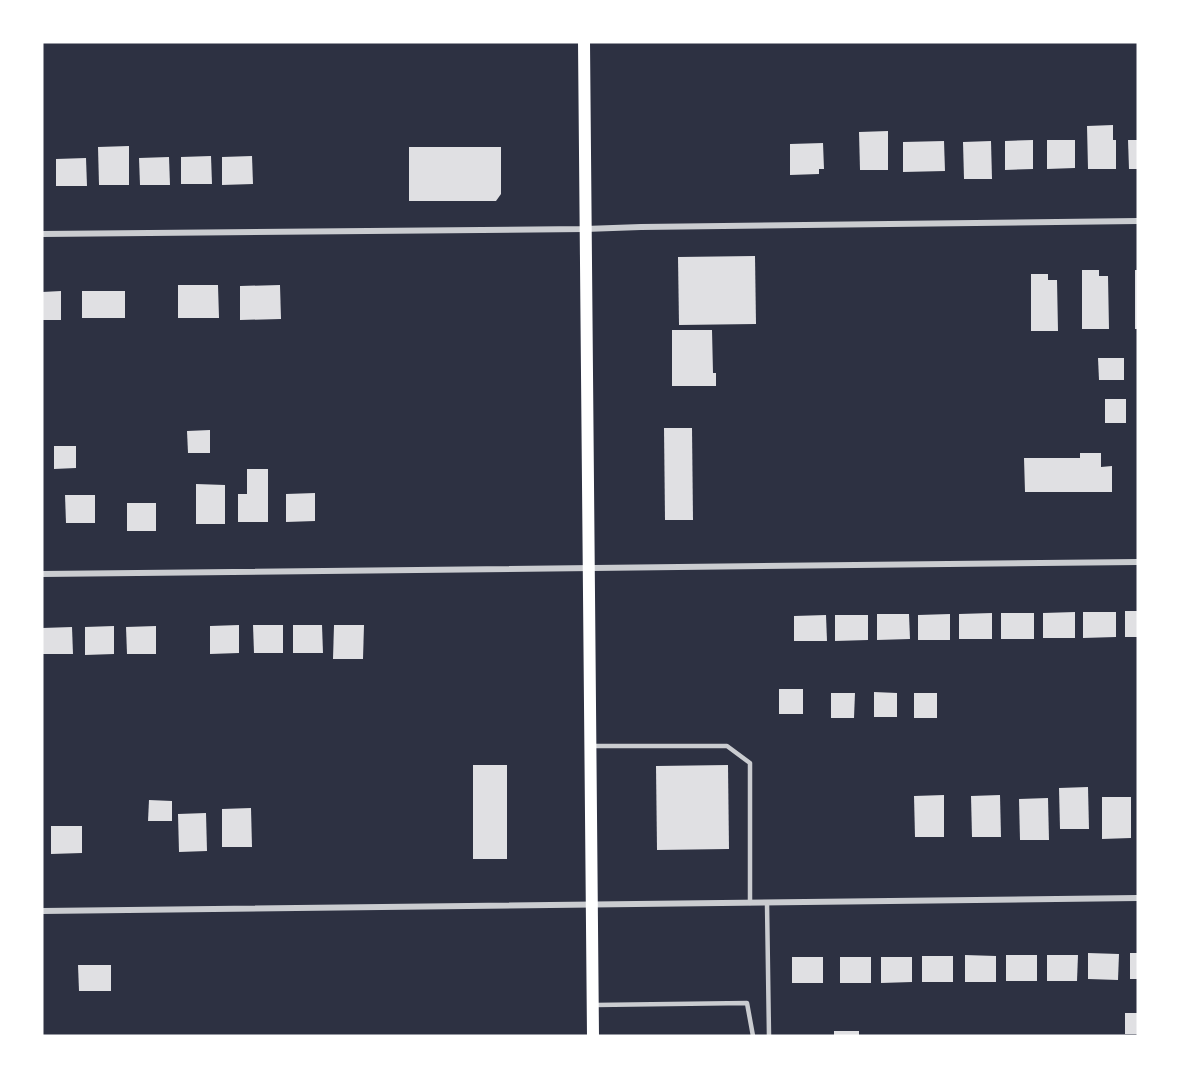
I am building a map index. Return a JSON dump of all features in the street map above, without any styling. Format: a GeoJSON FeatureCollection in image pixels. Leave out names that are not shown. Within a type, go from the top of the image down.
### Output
{"type":"FeatureCollection","features":[{"type":"Feature","properties":{"kind":"main road"},"geometry":{"type":"LineString","coordinates":[[584,42],[593,1036]]}},
{"type":"Feature","properties":{"kind":"street"},"geometry":{"type":"LineString","coordinates":[[42,234],[585,230],[641,227],[1138,221]]}},
{"type":"Feature","properties":{"kind":"street"},"geometry":{"type":"LineString","coordinates":[[42,574],[588,570],[1138,562]]}},
{"type":"Feature","properties":{"kind":"street"},"geometry":{"type":"LineString","coordinates":[[42,911],[1138,898]]}},
{"type":"Feature","properties":{"kind":"lane"},"geometry":{"type":"LineString","coordinates":[[590,745],[727,746],[750,763],[750,903]]}},
{"type":"Feature","properties":{"kind":"lane"},"geometry":{"type":"LineString","coordinates":[[767,903],[769,1036]]}},
{"type":"Feature","properties":{"kind":"lane"},"geometry":{"type":"LineString","coordinates":[[592,1005],[747,1003],[753,1036]]}},
{"type":"Feature","properties":{"kind":"building"},"geometry":{"type":"Polygon","coordinates":[[[1113,125],[1113,140],[1116,140],[1116,169],[1088,169],[1087,126],[1113,125]]]}},
{"type":"Feature","properties":{"kind":"building"},"geometry":{"type":"Polygon","coordinates":[[[888,131],[888,170],[860,170],[859,132],[888,131]]]}},
{"type":"Feature","properties":{"kind":"building"},"geometry":{"type":"Polygon","coordinates":[[[1033,140],[1033,169],[1005,170],[1005,141],[1033,140]]]}},
{"type":"Feature","properties":{"kind":"building"},"geometry":{"type":"Polygon","coordinates":[[[1047,140],[1075,140],[1075,168],[1047,169],[1047,140]]]}},
{"type":"Feature","properties":{"kind":"building"},"geometry":{"type":"Polygon","coordinates":[[[1128,140],[1138,140],[1138,169],[1129,169],[1128,140]]]}},
{"type":"Feature","properties":{"kind":"building"},"geometry":{"type":"Polygon","coordinates":[[[944,141],[945,171],[903,172],[903,142],[944,141]]]}},
{"type":"Feature","properties":{"kind":"building"},"geometry":{"type":"Polygon","coordinates":[[[991,141],[992,179],[964,179],[963,142],[991,141]]]}},
{"type":"Feature","properties":{"kind":"building"},"geometry":{"type":"Polygon","coordinates":[[[823,143],[824,169],[819,169],[819,174],[790,175],[790,144],[823,143]]]}},
{"type":"Feature","properties":{"kind":"building"},"geometry":{"type":"Polygon","coordinates":[[[129,146],[129,185],[99,185],[98,147],[129,146]]]}},
{"type":"Feature","properties":{"kind":"building"},"geometry":{"type":"Polygon","coordinates":[[[409,147],[501,147],[501,194],[496,201],[409,201],[409,147]]]}},
{"type":"Feature","properties":{"kind":"building"},"geometry":{"type":"Polygon","coordinates":[[[211,156],[212,184],[181,184],[181,157],[211,156]]]}},
{"type":"Feature","properties":{"kind":"building"},"geometry":{"type":"Polygon","coordinates":[[[252,156],[253,184],[222,185],[222,157],[252,156]]]}},
{"type":"Feature","properties":{"kind":"building"},"geometry":{"type":"Polygon","coordinates":[[[169,157],[170,185],[140,185],[139,158],[169,157]]]}},
{"type":"Feature","properties":{"kind":"building"},"geometry":{"type":"Polygon","coordinates":[[[86,158],[87,186],[56,186],[56,159],[86,158]]]}},
{"type":"Feature","properties":{"kind":"building"},"geometry":{"type":"Polygon","coordinates":[[[755,256],[756,324],[679,325],[678,257],[755,256]]]}},
{"type":"Feature","properties":{"kind":"building"},"geometry":{"type":"Polygon","coordinates":[[[1082,270],[1099,270],[1099,276],[1108,276],[1109,329],[1082,329],[1082,270]]]}},
{"type":"Feature","properties":{"kind":"building"},"geometry":{"type":"Polygon","coordinates":[[[1135,270],[1138,270],[1138,329],[1135,329],[1135,270]]]}},
{"type":"Feature","properties":{"kind":"building"},"geometry":{"type":"Polygon","coordinates":[[[1031,274],[1048,274],[1048,280],[1057,280],[1058,331],[1031,331],[1031,274]]]}},
{"type":"Feature","properties":{"kind":"building"},"geometry":{"type":"Polygon","coordinates":[[[178,285],[218,285],[219,318],[178,318],[178,285]]]}},
{"type":"Feature","properties":{"kind":"building"},"geometry":{"type":"Polygon","coordinates":[[[280,285],[281,319],[240,320],[240,286],[280,285]]]}},
{"type":"Feature","properties":{"kind":"building"},"geometry":{"type":"Polygon","coordinates":[[[61,291],[61,320],[42,320],[42,292],[61,291]]]}},
{"type":"Feature","properties":{"kind":"building"},"geometry":{"type":"Polygon","coordinates":[[[82,291],[125,291],[125,318],[82,318],[82,291]]]}},
{"type":"Feature","properties":{"kind":"building"},"geometry":{"type":"Polygon","coordinates":[[[672,330],[712,330],[713,373],[716,373],[716,386],[672,386],[672,330]]]}},
{"type":"Feature","properties":{"kind":"building"},"geometry":{"type":"Polygon","coordinates":[[[1098,358],[1124,358],[1124,380],[1099,380],[1098,358]]]}},
{"type":"Feature","properties":{"kind":"building"},"geometry":{"type":"Polygon","coordinates":[[[1105,399],[1126,399],[1126,423],[1105,423],[1105,399]]]}},
{"type":"Feature","properties":{"kind":"building"},"geometry":{"type":"Polygon","coordinates":[[[664,428],[692,428],[693,520],[665,520],[664,428]]]}},
{"type":"Feature","properties":{"kind":"building"},"geometry":{"type":"Polygon","coordinates":[[[210,430],[210,453],[188,453],[187,431],[210,430]]]}},
{"type":"Feature","properties":{"kind":"building"},"geometry":{"type":"Polygon","coordinates":[[[54,446],[76,446],[76,468],[54,469],[54,446]]]}},
{"type":"Feature","properties":{"kind":"building"},"geometry":{"type":"Polygon","coordinates":[[[1080,453],[1101,453],[1101,467],[1112,466],[1112,492],[1025,492],[1024,458],[1080,458],[1080,453]]]}},
{"type":"Feature","properties":{"kind":"building"},"geometry":{"type":"Polygon","coordinates":[[[247,469],[268,469],[268,522],[238,522],[238,494],[247,494],[247,469]]]}},
{"type":"Feature","properties":{"kind":"building"},"geometry":{"type":"Polygon","coordinates":[[[196,484],[225,485],[225,524],[196,524],[196,484]]]}},
{"type":"Feature","properties":{"kind":"building"},"geometry":{"type":"Polygon","coordinates":[[[315,493],[315,521],[286,522],[286,494],[315,493]]]}},
{"type":"Feature","properties":{"kind":"building"},"geometry":{"type":"Polygon","coordinates":[[[65,495],[95,495],[95,523],[66,523],[65,495]]]}},
{"type":"Feature","properties":{"kind":"building"},"geometry":{"type":"Polygon","coordinates":[[[127,503],[156,503],[156,531],[127,531],[127,503]]]}},
{"type":"Feature","properties":{"kind":"building"},"geometry":{"type":"Polygon","coordinates":[[[1125,611],[1138,611],[1138,637],[1125,637],[1125,611]]]}},
{"type":"Feature","properties":{"kind":"building"},"geometry":{"type":"Polygon","coordinates":[[[1075,612],[1075,638],[1043,638],[1043,613],[1075,612]]]}},
{"type":"Feature","properties":{"kind":"building"},"geometry":{"type":"Polygon","coordinates":[[[1083,612],[1116,612],[1116,637],[1083,638],[1083,612]]]}},
{"type":"Feature","properties":{"kind":"building"},"geometry":{"type":"Polygon","coordinates":[[[992,613],[992,639],[959,639],[959,614],[992,613]]]}},
{"type":"Feature","properties":{"kind":"building"},"geometry":{"type":"Polygon","coordinates":[[[1001,613],[1034,613],[1034,639],[1001,639],[1001,613]]]}},
{"type":"Feature","properties":{"kind":"building"},"geometry":{"type":"Polygon","coordinates":[[[877,614],[909,614],[910,639],[877,640],[877,614]]]}},
{"type":"Feature","properties":{"kind":"building"},"geometry":{"type":"Polygon","coordinates":[[[950,614],[950,640],[918,640],[918,615],[950,614]]]}},
{"type":"Feature","properties":{"kind":"building"},"geometry":{"type":"Polygon","coordinates":[[[826,615],[827,641],[794,641],[794,616],[826,615]]]}},
{"type":"Feature","properties":{"kind":"building"},"geometry":{"type":"Polygon","coordinates":[[[835,615],[868,615],[868,640],[835,641],[835,615]]]}},
{"type":"Feature","properties":{"kind":"building"},"geometry":{"type":"Polygon","coordinates":[[[239,625],[239,653],[210,654],[210,626],[239,625]]]}},
{"type":"Feature","properties":{"kind":"building"},"geometry":{"type":"Polygon","coordinates":[[[253,625],[283,625],[283,653],[254,653],[253,625]]]}},
{"type":"Feature","properties":{"kind":"building"},"geometry":{"type":"Polygon","coordinates":[[[293,625],[322,625],[323,653],[293,653],[293,625]]]}},
{"type":"Feature","properties":{"kind":"building"},"geometry":{"type":"Polygon","coordinates":[[[334,625],[364,625],[363,659],[333,659],[334,625]]]}},
{"type":"Feature","properties":{"kind":"building"},"geometry":{"type":"Polygon","coordinates":[[[114,626],[114,654],[85,655],[85,627],[114,626]]]}},
{"type":"Feature","properties":{"kind":"building"},"geometry":{"type":"Polygon","coordinates":[[[156,626],[156,654],[127,654],[126,627],[156,626]]]}},
{"type":"Feature","properties":{"kind":"building"},"geometry":{"type":"Polygon","coordinates":[[[72,627],[73,654],[43,654],[42,628],[72,627]]]}},
{"type":"Feature","properties":{"kind":"building"},"geometry":{"type":"Polygon","coordinates":[[[779,689],[803,689],[803,714],[779,714],[779,689]]]}},
{"type":"Feature","properties":{"kind":"building"},"geometry":{"type":"Polygon","coordinates":[[[874,692],[897,693],[897,717],[874,717],[874,692]]]}},
{"type":"Feature","properties":{"kind":"building"},"geometry":{"type":"Polygon","coordinates":[[[831,693],[855,693],[854,718],[831,718],[831,693]]]}},
{"type":"Feature","properties":{"kind":"building"},"geometry":{"type":"Polygon","coordinates":[[[914,693],[937,693],[937,718],[914,718],[914,693]]]}},
{"type":"Feature","properties":{"kind":"building"},"geometry":{"type":"Polygon","coordinates":[[[473,765],[507,765],[507,859],[473,859],[473,765]]]}},
{"type":"Feature","properties":{"kind":"building"},"geometry":{"type":"Polygon","coordinates":[[[728,765],[729,849],[657,850],[656,766],[728,765]]]}},
{"type":"Feature","properties":{"kind":"building"},"geometry":{"type":"Polygon","coordinates":[[[1088,787],[1089,829],[1060,829],[1059,788],[1088,787]]]}},
{"type":"Feature","properties":{"kind":"building"},"geometry":{"type":"Polygon","coordinates":[[[944,795],[944,837],[915,837],[914,796],[944,795]]]}},
{"type":"Feature","properties":{"kind":"building"},"geometry":{"type":"Polygon","coordinates":[[[1000,795],[1001,837],[972,837],[971,796],[1000,795]]]}},
{"type":"Feature","properties":{"kind":"building"},"geometry":{"type":"Polygon","coordinates":[[[1102,797],[1131,797],[1131,838],[1102,839],[1102,797]]]}},
{"type":"Feature","properties":{"kind":"building"},"geometry":{"type":"Polygon","coordinates":[[[1048,798],[1049,840],[1020,840],[1019,799],[1048,798]]]}},
{"type":"Feature","properties":{"kind":"building"},"geometry":{"type":"Polygon","coordinates":[[[149,800],[172,801],[172,821],[148,821],[149,800]]]}},
{"type":"Feature","properties":{"kind":"building"},"geometry":{"type":"Polygon","coordinates":[[[251,808],[252,847],[222,847],[222,809],[251,808]]]}},
{"type":"Feature","properties":{"kind":"building"},"geometry":{"type":"Polygon","coordinates":[[[206,813],[207,851],[179,852],[178,814],[206,813]]]}},
{"type":"Feature","properties":{"kind":"building"},"geometry":{"type":"Polygon","coordinates":[[[51,826],[82,826],[82,853],[51,854],[51,826]]]}},
{"type":"Feature","properties":{"kind":"building"},"geometry":{"type":"Polygon","coordinates":[[[1088,953],[1119,954],[1118,980],[1088,979],[1088,953]]]}},
{"type":"Feature","properties":{"kind":"building"},"geometry":{"type":"Polygon","coordinates":[[[1130,953],[1138,953],[1138,979],[1130,979],[1130,953]]]}},
{"type":"Feature","properties":{"kind":"building"},"geometry":{"type":"Polygon","coordinates":[[[965,955],[996,956],[996,982],[965,982],[965,955]]]}},
{"type":"Feature","properties":{"kind":"building"},"geometry":{"type":"Polygon","coordinates":[[[1006,955],[1037,955],[1037,981],[1006,981],[1006,955]]]}},
{"type":"Feature","properties":{"kind":"building"},"geometry":{"type":"Polygon","coordinates":[[[1047,955],[1078,955],[1077,981],[1047,981],[1047,955]]]}},
{"type":"Feature","properties":{"kind":"building"},"geometry":{"type":"Polygon","coordinates":[[[922,956],[953,956],[953,982],[922,982],[922,956]]]}},
{"type":"Feature","properties":{"kind":"building"},"geometry":{"type":"Polygon","coordinates":[[[792,957],[823,957],[823,983],[792,983],[792,957]]]}},
{"type":"Feature","properties":{"kind":"building"},"geometry":{"type":"Polygon","coordinates":[[[840,957],[871,957],[871,983],[840,983],[840,957]]]}},
{"type":"Feature","properties":{"kind":"building"},"geometry":{"type":"Polygon","coordinates":[[[881,957],[912,957],[912,982],[881,983],[881,957]]]}},
{"type":"Feature","properties":{"kind":"building"},"geometry":{"type":"Polygon","coordinates":[[[78,965],[111,965],[111,991],[79,991],[78,965]]]}},
{"type":"Feature","properties":{"kind":"building"},"geometry":{"type":"Polygon","coordinates":[[[1125,1013],[1138,1013],[1138,1034],[1125,1034],[1125,1013]]]}},
{"type":"Feature","properties":{"kind":"building"},"geometry":{"type":"Polygon","coordinates":[[[834,1031],[859,1031],[859,1036],[834,1036],[834,1031]]]}}]}
